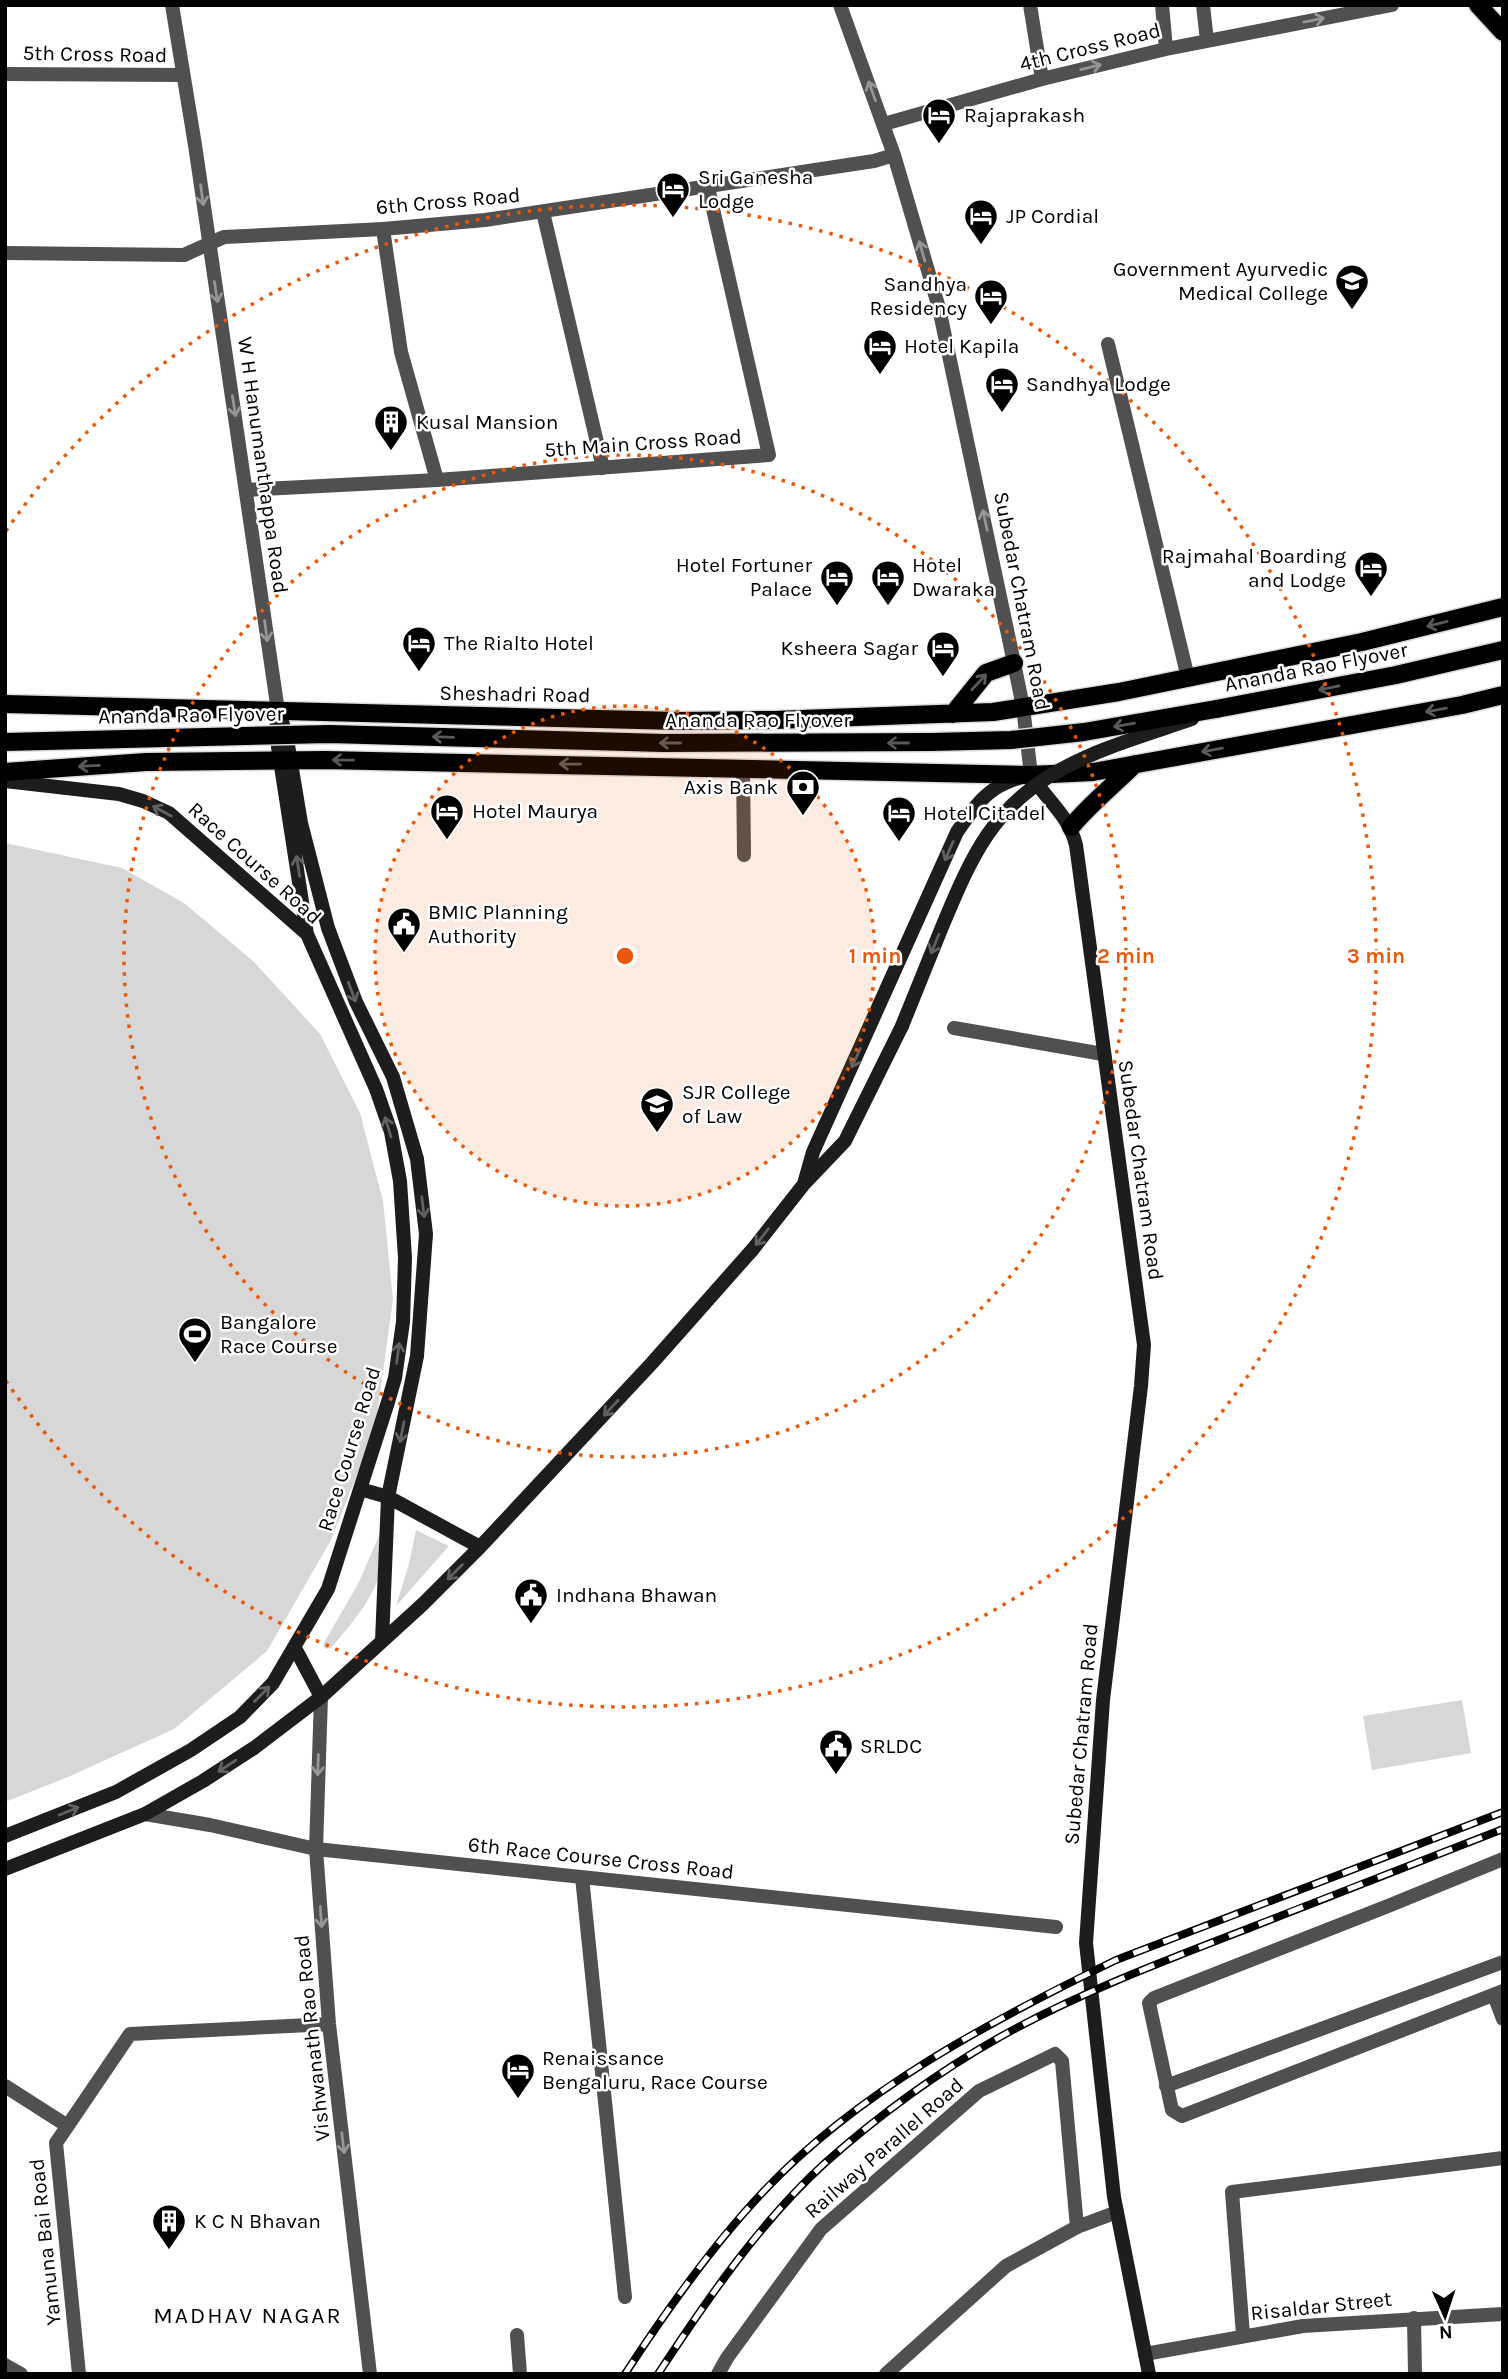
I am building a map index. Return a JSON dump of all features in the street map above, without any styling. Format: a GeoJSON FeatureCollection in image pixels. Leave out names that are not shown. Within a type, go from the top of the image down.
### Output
{"type":"FeatureCollection","features":[{"type":"Feature","properties":{"kind":"main road"},"geometry":{"type":"LineString","coordinates":[[1478,5],[1503,33]]}},
{"type":"Feature","properties":{"kind":"main road","name":"Sheshadri Road"},"geometry":{"type":"LineString","coordinates":[[5,704],[678,721],[993,712],[1079,699],[1392,636],[1503,607]]}},
{"type":"Feature","properties":{"kind":"main road","name":"Ananda Rao Flyover"},"geometry":{"type":"LineString","coordinates":[[5,742],[329,734],[663,743],[931,743],[1011,740],[1084,732],[1216,709],[1396,676],[1503,650]]}},
{"type":"Feature","properties":{"kind":"main road"},"geometry":{"type":"LineString","coordinates":[[953,714],[986,673],[1014,663]]}},
{"type":"Feature","properties":{"kind":"main road"},"geometry":{"type":"LineString","coordinates":[[5,772],[146,762],[286,760],[743,767],[1031,775],[1093,772],[1462,705],[1503,695]]}},
{"type":"Feature","properties":{"kind":"main road"},"geometry":{"type":"LineString","coordinates":[[5,1869],[145,1814],[203,1782],[254,1748],[321,1697],[423,1604],[480,1547],[684,1328],[753,1249],[804,1184],[845,1141],[902,1026],[967,867],[981,842],[1005,813],[1024,793],[1063,768],[1216,709]]}},
{"type":"Feature","properties":{"kind":"main road","name":"W H Hanumanthappa Road"},"geometry":{"type":"LineString","coordinates":[[278,712],[286,733],[286,760],[328,928]]}},
{"type":"Feature","properties":{"kind":"main road"},"geometry":{"type":"LineString","coordinates":[[286,760],[307,934],[328,928]]}},
{"type":"Feature","properties":{"kind":"main road"},"geometry":{"type":"LineString","coordinates":[[1071,827],[1135,764]]}},
{"type":"Feature","properties":{"kind":"main road"},"geometry":{"type":"LineString","coordinates":[[804,1184],[813,1152],[957,832],[971,811],[996,786],[1006,780],[1031,775]]}},
{"type":"Feature","properties":{"kind":"main road","name":"Subedar Chatram Road"},"geometry":{"type":"LineString","coordinates":[[1031,775],[1071,827],[1077,853],[1144,1345],[1103,1700],[1086,1943],[1117,2212],[1149,2374]]}},
{"type":"Feature","properties":{"kind":"main road","name":"Race Course Road"},"geometry":{"type":"LineString","coordinates":[[5,781],[119,794],[169,813],[307,934],[376,1089],[391,1132],[400,1181],[405,1258],[403,1322],[395,1378],[328,1589],[273,1684],[240,1717],[191,1750],[116,1792],[5,1836]]}},
{"type":"Feature","properties":{"kind":"main road","name":"Race Course Road"},"geometry":{"type":"LineString","coordinates":[[328,928],[356,1002],[393,1077],[417,1159],[426,1234],[417,1356],[388,1496],[382,1641]]}},
{"type":"Feature","properties":{"kind":"main road"},"geometry":{"type":"LineString","coordinates":[[360,1489],[388,1496],[480,1547]]}},
{"type":"Feature","properties":{"kind":"main road"},"geometry":{"type":"LineString","coordinates":[[295,1648],[321,1697]]}},
{"type":"Feature","properties":{"kind":"street","name":"W H Hanumanthappa Road"},"geometry":{"type":"LineString","coordinates":[[172,5],[278,712]]}},
{"type":"Feature","properties":{"kind":"street","name":"Subedar Chatram Road"},"geometry":{"type":"LineString","coordinates":[[840,5],[884,124],[939,308],[1023,707],[1031,775]]}},
{"type":"Feature","properties":{"kind":"street"},"geometry":{"type":"LineString","coordinates":[[1030,5],[1042,79]]}},
{"type":"Feature","properties":{"kind":"street"},"geometry":{"type":"LineString","coordinates":[[1162,5],[1166,49]]}},
{"type":"Feature","properties":{"kind":"street"},"geometry":{"type":"LineString","coordinates":[[1203,5],[1207,41]]}},
{"type":"Feature","properties":{"kind":"street","name":"4th Cross Road"},"geometry":{"type":"LineString","coordinates":[[884,124],[1042,79],[1166,49],[1392,5]]}},
{"type":"Feature","properties":{"kind":"street","name":"5th Cross Road"},"geometry":{"type":"LineString","coordinates":[[5,74],[183,75]]}},
{"type":"Feature","properties":{"kind":"street","name":"6th Cross Road"},"geometry":{"type":"LineString","coordinates":[[5,253],[184,255],[224,237],[383,229],[485,220],[874,161],[894,155]]}},
{"type":"Feature","properties":{"kind":"street","name":"5th Main Cross Road"},"geometry":{"type":"LineString","coordinates":[[246,489],[438,480],[769,454],[708,187]]}},
{"type":"Feature","properties":{"kind":"street"},"geometry":{"type":"LineString","coordinates":[[543,212],[603,468]]}},
{"type":"Feature","properties":{"kind":"street"},"geometry":{"type":"LineString","coordinates":[[383,229],[401,352],[438,480]]}},
{"type":"Feature","properties":{"kind":"street"},"geometry":{"type":"LineString","coordinates":[[1108,344],[1188,678]]}},
{"type":"Feature","properties":{"kind":"street"},"geometry":{"type":"LineString","coordinates":[[743,767],[744,855]]}},
{"type":"Feature","properties":{"kind":"street"},"geometry":{"type":"LineString","coordinates":[[954,1028],[1103,1054]]}},
{"type":"Feature","properties":{"kind":"street","name":"Vishwanath Rao Road"},"geometry":{"type":"LineString","coordinates":[[321,1697],[316,1849],[329,2024],[370,2374]]}},
{"type":"Feature","properties":{"kind":"street","name":"6th Race Course Cross Road"},"geometry":{"type":"LineString","coordinates":[[145,1814],[198,1822],[316,1849],[1056,1927]]}},
{"type":"Feature","properties":{"kind":"street"},"geometry":{"type":"LineString","coordinates":[[1503,1859],[1154,1997],[1149,2003],[1172,2110],[1182,2116],[1498,1993],[1503,2019]]}},
{"type":"Feature","properties":{"kind":"street"},"geometry":{"type":"LineString","coordinates":[[582,1877],[625,2297]]}},
{"type":"Feature","properties":{"kind":"street"},"geometry":{"type":"LineString","coordinates":[[1166,2086],[1503,1962]]}},
{"type":"Feature","properties":{"kind":"street","name":"Yamuna Bai Road"},"geometry":{"type":"LineString","coordinates":[[79,2374],[56,2143],[130,2034],[329,2024]]}},
{"type":"Feature","properties":{"kind":"street","name":"Railway Parallel Road"},"geometry":{"type":"LineString","coordinates":[[718,2374],[821,2229],[979,2091],[1055,2054],[1062,2061],[1077,2227]]}},
{"type":"Feature","properties":{"kind":"street"},"geometry":{"type":"LineString","coordinates":[[5,2086],[66,2125]]}},
{"type":"Feature","properties":{"kind":"street"},"geometry":{"type":"LineString","coordinates":[[1242,2335],[1232,2192],[1503,2158]]}},
{"type":"Feature","properties":{"kind":"street"},"geometry":{"type":"LineString","coordinates":[[886,2374],[1006,2266],[1077,2227],[1117,2212]]}},
{"type":"Feature","properties":{"kind":"street","name":"Risaldar Street"},"geometry":{"type":"LineString","coordinates":[[1144,2354],[1303,2326],[1503,2314]]}},
{"type":"Feature","properties":{"kind":"street"},"geometry":{"type":"LineString","coordinates":[[1414,2318],[1415,2374]]}},
{"type":"Feature","properties":{"kind":"street"},"geometry":{"type":"LineString","coordinates":[[517,2334],[520,2374]]}},
{"type":"Feature","properties":{"kind":"street"},"geometry":{"type":"LineString","coordinates":[[5,2365],[21,2374]]}},
{"type":"Feature","properties":{"kind":"shaded area","name":"Bangalore Race Course"},"geometry":{"type":"Polygon","coordinates":[[[5,843],[122,868],[184,903],[253,961],[320,1034],[360,1113],[383,1201],[393,1299],[375,1430],[331,1540],[267,1651],[174,1729],[5,1802],[5,843]]]}},
{"type":"Feature","properties":{"kind":"shaded area"},"geometry":{"type":"Polygon","coordinates":[[[416,1530],[449,1546],[396,1606],[409,1564],[416,1530]]]}},
{"type":"Feature","properties":{"kind":"shaded area"},"geometry":{"type":"Polygon","coordinates":[[[381,1531],[382,1564],[374,1588],[355,1619],[331,1648],[326,1649],[323,1646],[325,1641],[358,1584],[381,1531]]]}},
{"type":"Feature","properties":{"kind":"shaded area"},"geometry":{"type":"Polygon","coordinates":[[[1462,1700],[1471,1753],[1372,1770],[1363,1716],[1462,1700]]]}},
{"type":"Feature","properties":{"kind":"railway"},"geometry":{"type":"LineString","coordinates":[[625,2374],[690,2280],[763,2192],[841,2121],[929,2061],[975,2033],[1116,1960],[1503,1812]]}},
{"type":"Feature","properties":{"kind":"railway"},"geometry":{"type":"LineString","coordinates":[[658,2374],[735,2263],[801,2186],[866,2128],[954,2065],[1061,2005],[1188,1952],[1503,1829]]}},
{"type":"Feature","properties":{"kind":"place","name":"Rajaprakash"},"geometry":{"type":"Point","coordinates":[939,145]}},
{"type":"Feature","properties":{"kind":"place","name":"Sri Ganesha Lodge"},"geometry":{"type":"Point","coordinates":[673,219]}},
{"type":"Feature","properties":{"kind":"place","name":"JP Cordial"},"geometry":{"type":"Point","coordinates":[981,246]}},
{"type":"Feature","properties":{"kind":"place","name":"Government Ayurvedic Medical College"},"geometry":{"type":"Point","coordinates":[1352,311]}},
{"type":"Feature","properties":{"kind":"place","name":"Sandhya Residency"},"geometry":{"type":"Point","coordinates":[991,326]}},
{"type":"Feature","properties":{"kind":"place","name":"Hotel Kapila"},"geometry":{"type":"Point","coordinates":[880,376]}},
{"type":"Feature","properties":{"kind":"place","name":"Sandhya Lodge"},"geometry":{"type":"Point","coordinates":[1002,414]}},
{"type":"Feature","properties":{"kind":"place","name":"Kusal Mansion"},"geometry":{"type":"Point","coordinates":[391,452]}},
{"type":"Feature","properties":{"kind":"place","name":"Rajmahal Boarding and Lodge"},"geometry":{"type":"Point","coordinates":[1371,598]}},
{"type":"Feature","properties":{"kind":"place","name":"Hotel Fortuner Palace"},"geometry":{"type":"Point","coordinates":[837,607]}},
{"type":"Feature","properties":{"kind":"place","name":"Hotel Dwaraka"},"geometry":{"type":"Point","coordinates":[888,607]}},
{"type":"Feature","properties":{"kind":"place","name":"The Rialto Hotel"},"geometry":{"type":"Point","coordinates":[419,673]}},
{"type":"Feature","properties":{"kind":"place","name":"Ksheera Sagar"},"geometry":{"type":"Point","coordinates":[943,678]}},
{"type":"Feature","properties":{"kind":"place","name":"Axis Bank"},"geometry":{"type":"Point","coordinates":[803,817]}},
{"type":"Feature","properties":{"kind":"place","name":"Hotel Maurya"},"geometry":{"type":"Point","coordinates":[447,841]}},
{"type":"Feature","properties":{"kind":"place","name":"Hotel Citadel"},"geometry":{"type":"Point","coordinates":[899,843]}},
{"type":"Feature","properties":{"kind":"place","name":"BMIC Planning Authority"},"geometry":{"type":"Point","coordinates":[404,954]}},
{"type":"Feature","properties":{"kind":"place","name":"SJR College of Law"},"geometry":{"type":"Point","coordinates":[657,1134]}},
{"type":"Feature","properties":{"kind":"place","name":"Bangalore Race Course"},"geometry":{"type":"Point","coordinates":[195,1364]}},
{"type":"Feature","properties":{"kind":"place","name":"Indhana Bhawan"},"geometry":{"type":"Point","coordinates":[531,1625]}},
{"type":"Feature","properties":{"kind":"place","name":"SRLDC"},"geometry":{"type":"Point","coordinates":[836,1776]}},
{"type":"Feature","properties":{"kind":"place","name":"Renaissance Bengaluru, Race Course"},"geometry":{"type":"Point","coordinates":[518,2100]}},
{"type":"Feature","properties":{"kind":"place","name":"K C N Bhavan"},"geometry":{"type":"Point","coordinates":[169,2251]}},
{"type":"Feature","properties":{"kind":"district","name":"MADHAV NAGAR"},"geometry":{"type":"Point","coordinates":[248,2315]}}]}
